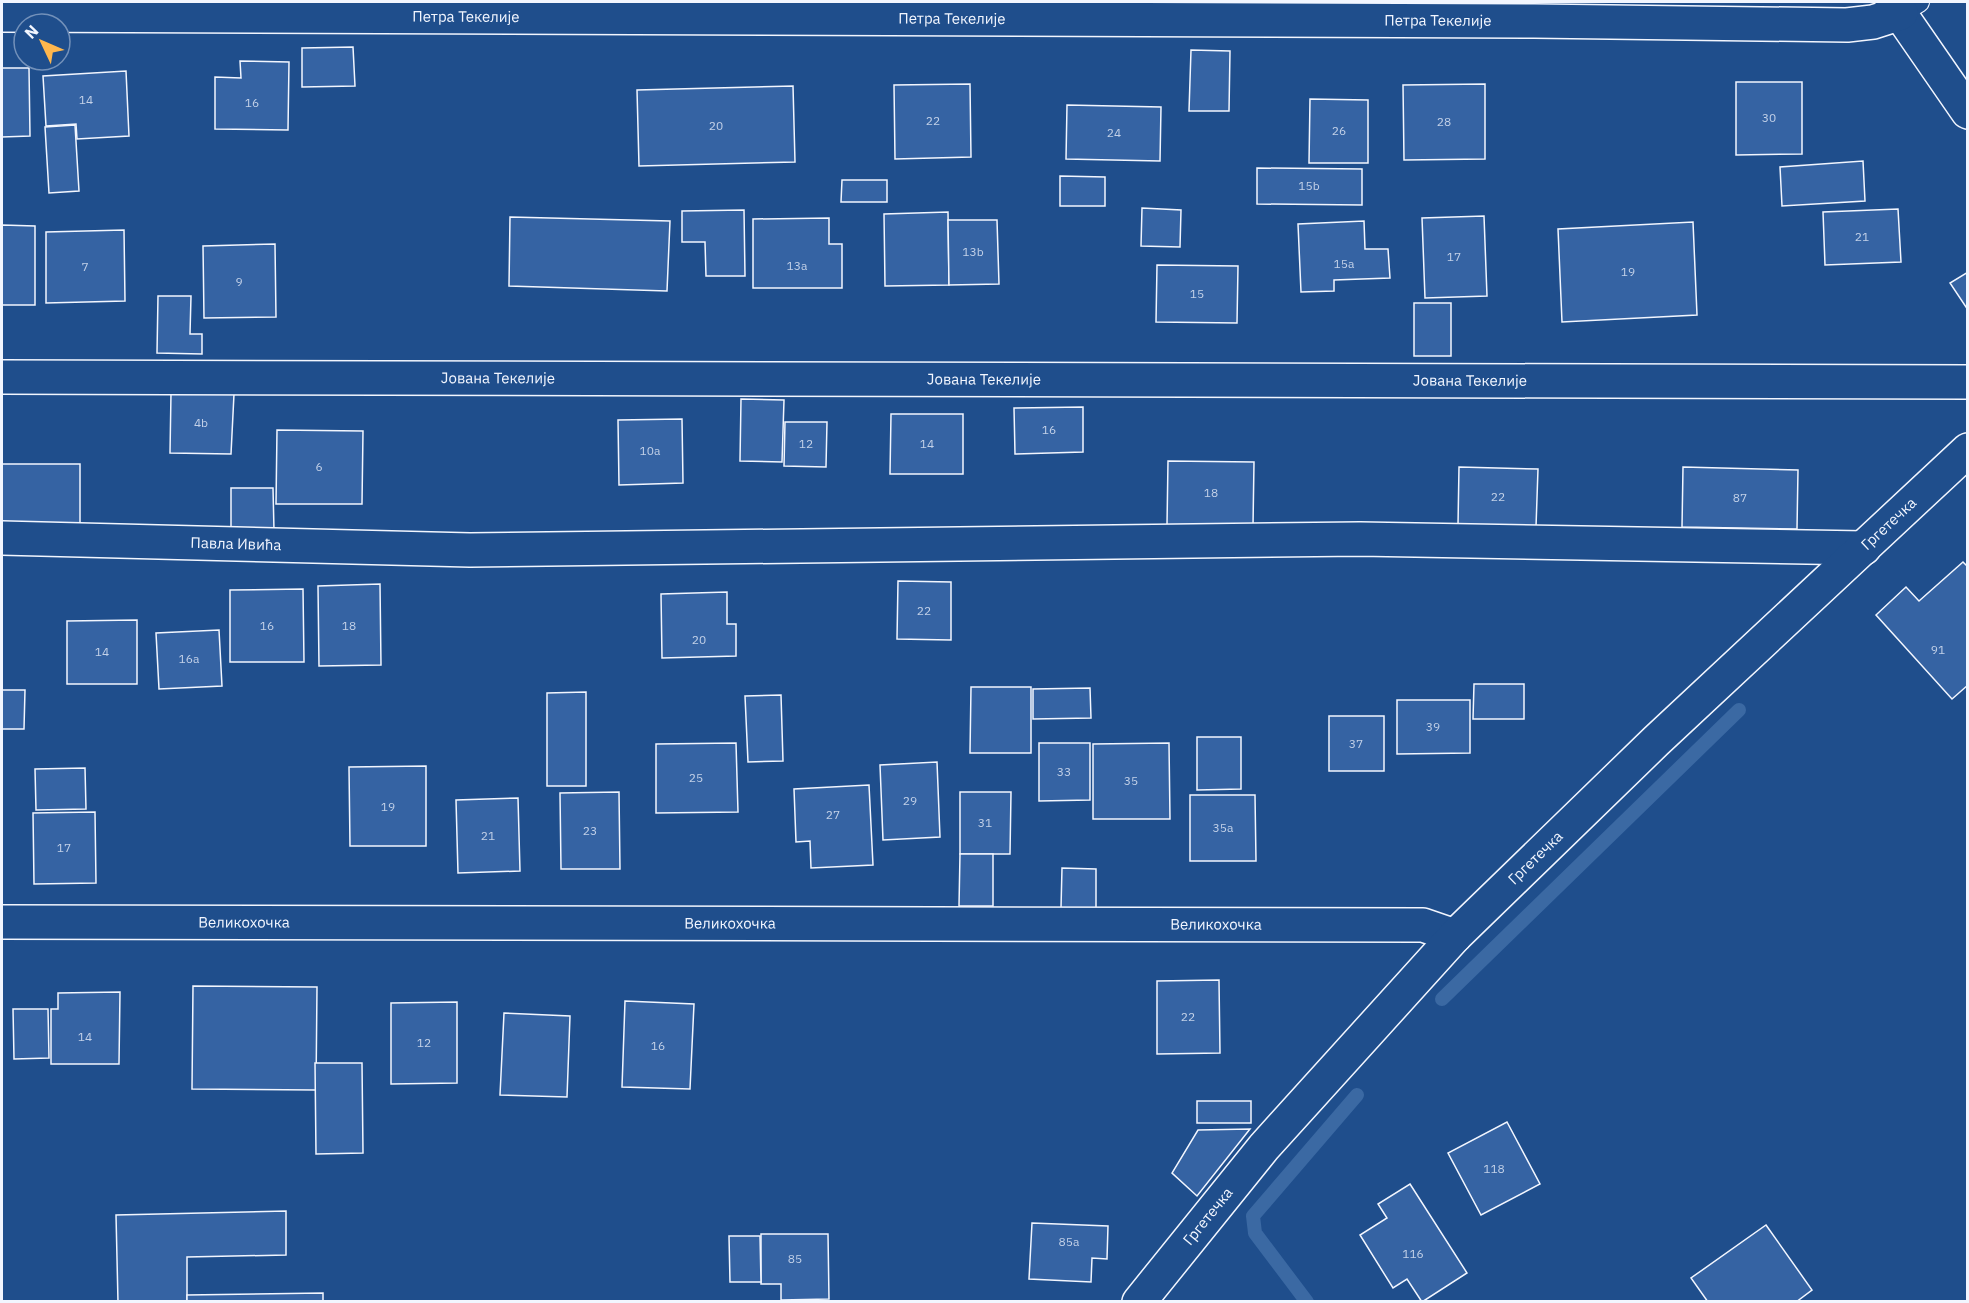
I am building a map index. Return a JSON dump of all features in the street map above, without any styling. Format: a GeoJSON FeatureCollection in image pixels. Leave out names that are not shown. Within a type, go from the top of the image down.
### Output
{"type":"FeatureCollection","features":[{"type":"Feature","properties":{"kind":"street","name":"Петра Текелије"},"geometry":{"type":"LineString","coordinates":[[2,15],[1510,21],[1847,25],[1873,22],[1904,6]]}},
{"type":"Feature","properties":{"kind":"street"},"geometry":{"type":"LineString","coordinates":[[1904,6],[1968,112]]}},
{"type":"Feature","properties":{"kind":"street","name":"Јована Текелије"},"geometry":{"type":"LineString","coordinates":[[2,377],[1968,382]]}},
{"type":"Feature","properties":{"kind":"street","name":"Гргетечка"},"geometry":{"type":"LineString","coordinates":[[1139,1302],[1264,1147],[1455,936],[1656,741],[1968,450]]}},
{"type":"Feature","properties":{"kind":"street","name":"Павла Ивића"},"geometry":{"type":"LineString","coordinates":[[2,538],[470,549],[1360,539],[1864,548]]}},
{"type":"Feature","properties":{"kind":"street","name":"Великохочка"},"geometry":{"type":"LineString","coordinates":[[2,922],[1423,925],[1455,936]]}},
{"type":"Feature","properties":{"kind":"building"},"geometry":{"type":"Polygon","coordinates":[[[353,47],[355,86],[302,87],[302,48],[353,47]]]}},
{"type":"Feature","properties":{"kind":"building"},"geometry":{"type":"Polygon","coordinates":[[[1191,50],[1230,51],[1229,111],[1189,111],[1191,50]]]}},
{"type":"Feature","properties":{"kind":"building"},"geometry":{"type":"Polygon","coordinates":[[[240,61],[289,62],[288,130],[215,129],[215,77],[241,78],[240,61]]]}},
{"type":"Feature","properties":{"kind":"building"},"geometry":{"type":"Polygon","coordinates":[[[2,68],[12,68],[12,72],[29,72],[30,136],[2,137],[2,68]]]}},
{"type":"Feature","properties":{"kind":"building"},"geometry":{"type":"Polygon","coordinates":[[[126,71],[129,136],[77,139],[76,124],[46,126],[43,76],[126,71]]]}},
{"type":"Feature","properties":{"kind":"building"},"geometry":{"type":"Polygon","coordinates":[[[1736,82],[1802,82],[1802,154],[1736,155],[1736,82]]]}},
{"type":"Feature","properties":{"kind":"building"},"geometry":{"type":"Polygon","coordinates":[[[970,84],[971,157],[895,159],[894,85],[970,84]]]}},
{"type":"Feature","properties":{"kind":"building"},"geometry":{"type":"Polygon","coordinates":[[[1485,84],[1485,159],[1404,160],[1403,85],[1485,84]]]}},
{"type":"Feature","properties":{"kind":"building"},"geometry":{"type":"Polygon","coordinates":[[[793,86],[795,162],[639,166],[637,90],[793,86]]]}},
{"type":"Feature","properties":{"kind":"building"},"geometry":{"type":"Polygon","coordinates":[[[1310,99],[1368,100],[1368,163],[1309,163],[1310,99]]]}},
{"type":"Feature","properties":{"kind":"building"},"geometry":{"type":"Polygon","coordinates":[[[1067,105],[1161,107],[1160,161],[1066,159],[1067,105]]]}},
{"type":"Feature","properties":{"kind":"building"},"geometry":{"type":"Polygon","coordinates":[[[75,125],[79,191],[49,193],[45,127],[75,125]]]}},
{"type":"Feature","properties":{"kind":"building"},"geometry":{"type":"Polygon","coordinates":[[[1863,161],[1865,201],[1782,206],[1780,167],[1863,161]]]}},
{"type":"Feature","properties":{"kind":"building"},"geometry":{"type":"Polygon","coordinates":[[[1257,168],[1362,169],[1362,205],[1257,204],[1257,168]]]}},
{"type":"Feature","properties":{"kind":"building"},"geometry":{"type":"Polygon","coordinates":[[[1060,176],[1105,177],[1105,206],[1060,206],[1060,176]]]}},
{"type":"Feature","properties":{"kind":"building"},"geometry":{"type":"Polygon","coordinates":[[[842,180],[887,180],[887,202],[841,202],[842,180]]]}},
{"type":"Feature","properties":{"kind":"building"},"geometry":{"type":"Polygon","coordinates":[[[1142,208],[1181,210],[1180,247],[1141,246],[1142,208]]]}},
{"type":"Feature","properties":{"kind":"building"},"geometry":{"type":"Polygon","coordinates":[[[1898,209],[1901,262],[1825,265],[1823,212],[1898,209]]]}},
{"type":"Feature","properties":{"kind":"building"},"geometry":{"type":"Polygon","coordinates":[[[744,210],[745,276],[706,276],[705,242],[682,242],[682,211],[744,210]]]}},
{"type":"Feature","properties":{"kind":"building"},"geometry":{"type":"Polygon","coordinates":[[[948,212],[949,285],[885,286],[884,214],[948,212]]]}},
{"type":"Feature","properties":{"kind":"building"},"geometry":{"type":"Polygon","coordinates":[[[1484,216],[1487,296],[1425,298],[1422,218],[1484,216]]]}},
{"type":"Feature","properties":{"kind":"building"},"geometry":{"type":"Polygon","coordinates":[[[510,217],[670,221],[667,291],[509,286],[510,217]]]}},
{"type":"Feature","properties":{"kind":"building"},"geometry":{"type":"Polygon","coordinates":[[[829,218],[829,244],[842,244],[842,288],[753,288],[753,219],[829,218]]]}},
{"type":"Feature","properties":{"kind":"building"},"geometry":{"type":"Polygon","coordinates":[[[948,220],[997,220],[999,284],[949,285],[948,220]]]}},
{"type":"Feature","properties":{"kind":"building"},"geometry":{"type":"Polygon","coordinates":[[[1364,221],[1365,249],[1388,249],[1390,278],[1334,280],[1334,291],[1301,292],[1298,224],[1364,221]]]}},
{"type":"Feature","properties":{"kind":"building"},"geometry":{"type":"Polygon","coordinates":[[[1693,222],[1697,315],[1562,322],[1558,229],[1693,222]]]}},
{"type":"Feature","properties":{"kind":"building"},"geometry":{"type":"Polygon","coordinates":[[[2,225],[35,226],[35,305],[2,305],[2,225]]]}},
{"type":"Feature","properties":{"kind":"building"},"geometry":{"type":"Polygon","coordinates":[[[124,230],[125,301],[46,303],[46,232],[124,230]]]}},
{"type":"Feature","properties":{"kind":"building"},"geometry":{"type":"Polygon","coordinates":[[[275,244],[276,317],[204,318],[203,246],[275,244]]]}},
{"type":"Feature","properties":{"kind":"building"},"geometry":{"type":"Polygon","coordinates":[[[1157,265],[1238,266],[1237,323],[1156,322],[1157,265]]]}},
{"type":"Feature","properties":{"kind":"building"},"geometry":{"type":"Polygon","coordinates":[[[1968,272],[1968,310],[1950,283],[1968,272]]]}},
{"type":"Feature","properties":{"kind":"building"},"geometry":{"type":"Polygon","coordinates":[[[158,296],[191,296],[190,334],[202,334],[202,354],[157,353],[158,296]]]}},
{"type":"Feature","properties":{"kind":"building"},"geometry":{"type":"Polygon","coordinates":[[[1414,303],[1451,303],[1451,356],[1414,356],[1414,303]]]}},
{"type":"Feature","properties":{"kind":"building"},"geometry":{"type":"Polygon","coordinates":[[[171,393],[234,394],[231,454],[170,453],[171,393]]]}},
{"type":"Feature","properties":{"kind":"building"},"geometry":{"type":"Polygon","coordinates":[[[741,399],[784,400],[782,462],[740,461],[741,399]]]}},
{"type":"Feature","properties":{"kind":"building"},"geometry":{"type":"Polygon","coordinates":[[[1083,407],[1083,452],[1015,454],[1014,408],[1083,407]]]}},
{"type":"Feature","properties":{"kind":"building"},"geometry":{"type":"Polygon","coordinates":[[[891,414],[963,414],[963,474],[890,474],[891,414]]]}},
{"type":"Feature","properties":{"kind":"building"},"geometry":{"type":"Polygon","coordinates":[[[682,419],[683,483],[619,485],[618,420],[682,419]]]}},
{"type":"Feature","properties":{"kind":"building"},"geometry":{"type":"Polygon","coordinates":[[[785,422],[827,422],[826,467],[784,466],[785,422]]]}},
{"type":"Feature","properties":{"kind":"building"},"geometry":{"type":"Polygon","coordinates":[[[277,430],[363,431],[362,504],[276,504],[277,430]]]}},
{"type":"Feature","properties":{"kind":"building"},"geometry":{"type":"Polygon","coordinates":[[[1168,461],[1254,462],[1253,526],[1167,525],[1168,461]]]}},
{"type":"Feature","properties":{"kind":"building"},"geometry":{"type":"Polygon","coordinates":[[[2,464],[80,464],[80,527],[2,527],[2,464]]]}},
{"type":"Feature","properties":{"kind":"building"},"geometry":{"type":"Polygon","coordinates":[[[1459,467],[1538,469],[1536,527],[1458,525],[1459,467]]]}},
{"type":"Feature","properties":{"kind":"building"},"geometry":{"type":"Polygon","coordinates":[[[1683,467],[1798,470],[1797,529],[1682,527],[1683,467]]]}},
{"type":"Feature","properties":{"kind":"building"},"geometry":{"type":"Polygon","coordinates":[[[231,488],[273,488],[274,530],[231,530],[231,488]]]}},
{"type":"Feature","properties":{"kind":"building"},"geometry":{"type":"Polygon","coordinates":[[[1963,562],[1968,567],[1968,685],[1952,699],[1876,615],[1906,587],[1919,601],[1963,562]]]}},
{"type":"Feature","properties":{"kind":"building"},"geometry":{"type":"Polygon","coordinates":[[[898,581],[951,582],[951,640],[897,639],[898,581]]]}},
{"type":"Feature","properties":{"kind":"building"},"geometry":{"type":"Polygon","coordinates":[[[380,584],[381,665],[319,666],[318,586],[380,584]]]}},
{"type":"Feature","properties":{"kind":"building"},"geometry":{"type":"Polygon","coordinates":[[[303,589],[304,662],[230,662],[230,590],[303,589]]]}},
{"type":"Feature","properties":{"kind":"building"},"geometry":{"type":"Polygon","coordinates":[[[727,592],[727,624],[736,624],[736,656],[662,658],[661,594],[727,592]]]}},
{"type":"Feature","properties":{"kind":"building"},"geometry":{"type":"Polygon","coordinates":[[[137,620],[137,684],[67,684],[67,621],[137,620]]]}},
{"type":"Feature","properties":{"kind":"building"},"geometry":{"type":"Polygon","coordinates":[[[219,630],[222,686],[159,689],[156,633],[219,630]]]}},
{"type":"Feature","properties":{"kind":"building"},"geometry":{"type":"Polygon","coordinates":[[[1474,684],[1524,684],[1524,719],[1473,719],[1474,684]]]}},
{"type":"Feature","properties":{"kind":"building"},"geometry":{"type":"Polygon","coordinates":[[[971,687],[1031,687],[1031,753],[970,753],[971,687]]]}},
{"type":"Feature","properties":{"kind":"building"},"geometry":{"type":"Polygon","coordinates":[[[1090,688],[1091,718],[1033,719],[1033,689],[1090,688]]]}},
{"type":"Feature","properties":{"kind":"building"},"geometry":{"type":"Polygon","coordinates":[[[2,690],[25,690],[24,729],[2,729],[2,690]]]}},
{"type":"Feature","properties":{"kind":"building"},"geometry":{"type":"Polygon","coordinates":[[[586,692],[586,786],[547,786],[547,693],[586,692]]]}},
{"type":"Feature","properties":{"kind":"building"},"geometry":{"type":"Polygon","coordinates":[[[781,695],[783,761],[748,762],[745,696],[781,695]]]}},
{"type":"Feature","properties":{"kind":"building"},"geometry":{"type":"Polygon","coordinates":[[[1397,700],[1470,700],[1470,753],[1397,754],[1397,700]]]}},
{"type":"Feature","properties":{"kind":"building"},"geometry":{"type":"Polygon","coordinates":[[[1329,716],[1384,716],[1384,771],[1329,771],[1329,716]]]}},
{"type":"Feature","properties":{"kind":"building"},"geometry":{"type":"Polygon","coordinates":[[[1197,737],[1241,737],[1241,789],[1197,790],[1197,737]]]}},
{"type":"Feature","properties":{"kind":"building"},"geometry":{"type":"Polygon","coordinates":[[[736,743],[738,812],[656,813],[656,744],[736,743]]]}},
{"type":"Feature","properties":{"kind":"building"},"geometry":{"type":"Polygon","coordinates":[[[1039,743],[1090,743],[1090,800],[1039,801],[1039,743]]]}},
{"type":"Feature","properties":{"kind":"building"},"geometry":{"type":"Polygon","coordinates":[[[1169,743],[1170,819],[1093,819],[1093,744],[1169,743]]]}},
{"type":"Feature","properties":{"kind":"building"},"geometry":{"type":"Polygon","coordinates":[[[937,762],[940,837],[883,840],[880,765],[937,762]]]}},
{"type":"Feature","properties":{"kind":"building"},"geometry":{"type":"Polygon","coordinates":[[[426,766],[426,846],[350,846],[349,767],[426,766]]]}},
{"type":"Feature","properties":{"kind":"building"},"geometry":{"type":"Polygon","coordinates":[[[85,768],[86,809],[36,810],[35,769],[85,768]]]}},
{"type":"Feature","properties":{"kind":"building"},"geometry":{"type":"Polygon","coordinates":[[[869,785],[873,865],[811,868],[810,841],[796,842],[794,789],[869,785]]]}},
{"type":"Feature","properties":{"kind":"building"},"geometry":{"type":"Polygon","coordinates":[[[619,792],[620,869],[561,869],[560,793],[619,792]]]}},
{"type":"Feature","properties":{"kind":"building"},"geometry":{"type":"Polygon","coordinates":[[[960,792],[1011,792],[1010,854],[960,854],[960,792]]]}},
{"type":"Feature","properties":{"kind":"building"},"geometry":{"type":"Polygon","coordinates":[[[1190,795],[1255,795],[1256,861],[1190,861],[1190,795]]]}},
{"type":"Feature","properties":{"kind":"building"},"geometry":{"type":"Polygon","coordinates":[[[518,798],[520,871],[458,873],[456,800],[518,798]]]}},
{"type":"Feature","properties":{"kind":"building"},"geometry":{"type":"Polygon","coordinates":[[[95,812],[96,883],[34,884],[33,813],[95,812]]]}},
{"type":"Feature","properties":{"kind":"building"},"geometry":{"type":"Polygon","coordinates":[[[960,854],[993,854],[993,906],[959,906],[960,854]]]}},
{"type":"Feature","properties":{"kind":"building"},"geometry":{"type":"Polygon","coordinates":[[[1062,868],[1096,869],[1096,908],[1061,908],[1062,868]]]}},
{"type":"Feature","properties":{"kind":"building"},"geometry":{"type":"Polygon","coordinates":[[[1219,980],[1220,1053],[1157,1054],[1157,981],[1219,980]]]}},
{"type":"Feature","properties":{"kind":"building"},"geometry":{"type":"Polygon","coordinates":[[[193,986],[317,987],[316,1090],[192,1089],[193,986]]]}},
{"type":"Feature","properties":{"kind":"building"},"geometry":{"type":"Polygon","coordinates":[[[120,992],[119,1064],[51,1064],[51,1009],[58,1009],[58,993],[120,992]]]}},
{"type":"Feature","properties":{"kind":"building"},"geometry":{"type":"Polygon","coordinates":[[[625,1001],[694,1004],[690,1089],[622,1087],[625,1001]]]}},
{"type":"Feature","properties":{"kind":"building"},"geometry":{"type":"Polygon","coordinates":[[[457,1002],[457,1083],[391,1084],[391,1003],[457,1002]]]}},
{"type":"Feature","properties":{"kind":"building"},"geometry":{"type":"Polygon","coordinates":[[[13,1009],[48,1009],[49,1058],[14,1059],[13,1009]]]}},
{"type":"Feature","properties":{"kind":"building"},"geometry":{"type":"Polygon","coordinates":[[[504,1013],[570,1016],[567,1097],[500,1095],[504,1013]]]}},
{"type":"Feature","properties":{"kind":"building"},"geometry":{"type":"Polygon","coordinates":[[[315,1063],[362,1063],[363,1153],[316,1154],[315,1063]]]}},
{"type":"Feature","properties":{"kind":"building"},"geometry":{"type":"Polygon","coordinates":[[[1197,1101],[1251,1101],[1251,1123],[1197,1123],[1197,1101]]]}},
{"type":"Feature","properties":{"kind":"building"},"geometry":{"type":"Polygon","coordinates":[[[1507,1122],[1540,1184],[1481,1215],[1448,1153],[1507,1122]]]}},
{"type":"Feature","properties":{"kind":"building"},"geometry":{"type":"Polygon","coordinates":[[[1250,1129],[1197,1196],[1172,1173],[1198,1130],[1250,1129]]]}},
{"type":"Feature","properties":{"kind":"building"},"geometry":{"type":"Polygon","coordinates":[[[1410,1184],[1467,1273],[1422,1302],[1407,1279],[1393,1288],[1360,1235],[1387,1218],[1378,1204],[1410,1184]]]}},
{"type":"Feature","properties":{"kind":"building"},"geometry":{"type":"Polygon","coordinates":[[[286,1211],[286,1255],[187,1257],[187,1302],[118,1302],[116,1215],[286,1211]]]}},
{"type":"Feature","properties":{"kind":"building"},"geometry":{"type":"Polygon","coordinates":[[[1032,1223],[1108,1226],[1107,1259],[1092,1258],[1091,1282],[1029,1279],[1032,1223]]]}},
{"type":"Feature","properties":{"kind":"building"},"geometry":{"type":"Polygon","coordinates":[[[1766,1225],[1812,1290],[1796,1302],[1708,1302],[1691,1278],[1766,1225]]]}},
{"type":"Feature","properties":{"kind":"building"},"geometry":{"type":"Polygon","coordinates":[[[761,1234],[828,1234],[829,1299],[781,1300],[781,1284],[761,1284],[761,1234]]]}},
{"type":"Feature","properties":{"kind":"building"},"geometry":{"type":"Polygon","coordinates":[[[729,1236],[760,1236],[761,1282],[730,1282],[729,1236]]]}},
{"type":"Feature","properties":{"kind":"building"},"geometry":{"type":"Polygon","coordinates":[[[323,1293],[323,1302],[187,1302],[187,1295],[323,1293]]]}},
{"type":"Feature","properties":{"kind":"waterway"},"geometry":{"type":"LineString","coordinates":[[1442,999],[1739,710]]}},
{"type":"Feature","properties":{"kind":"waterway"},"geometry":{"type":"LineString","coordinates":[[1307,1302],[1255,1233],[1253,1216],[1357,1095]]}}]}
